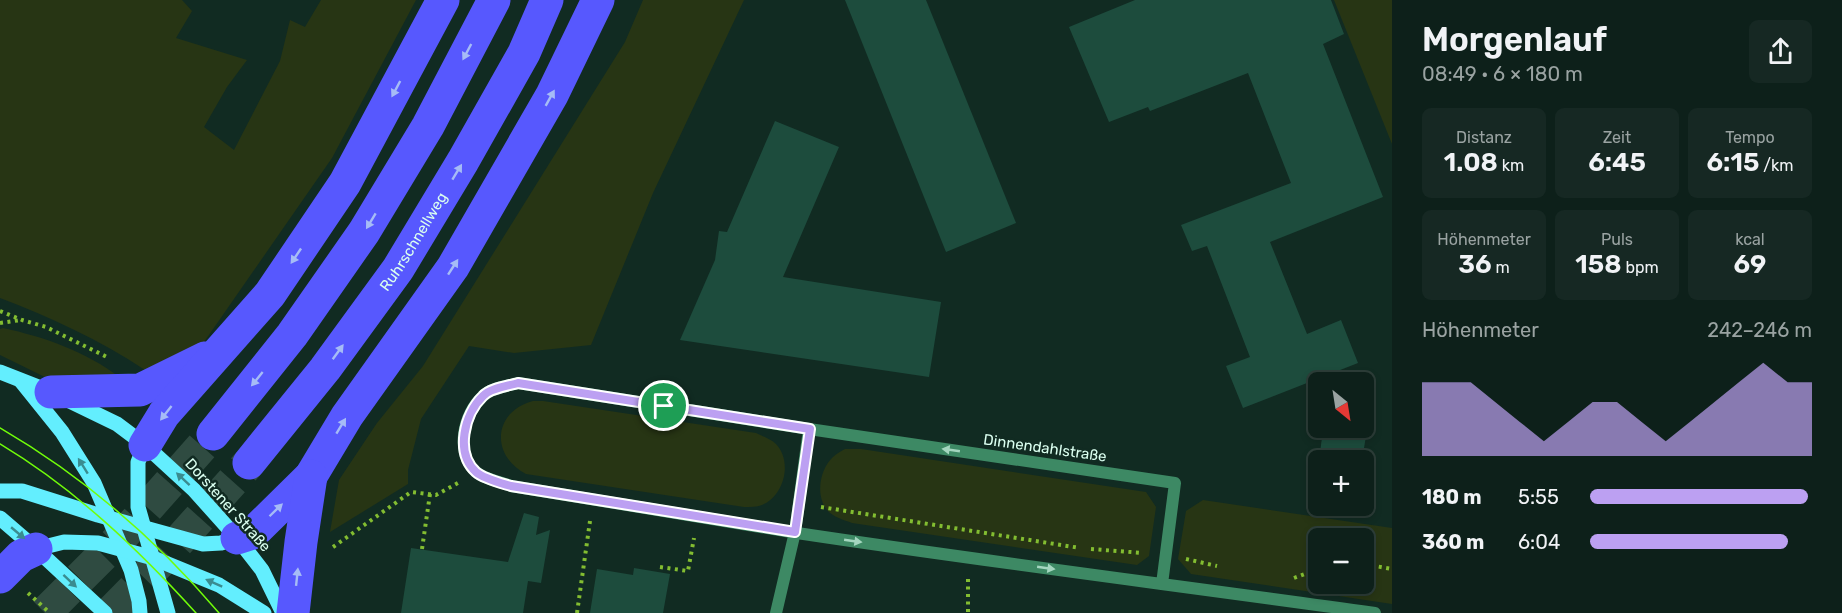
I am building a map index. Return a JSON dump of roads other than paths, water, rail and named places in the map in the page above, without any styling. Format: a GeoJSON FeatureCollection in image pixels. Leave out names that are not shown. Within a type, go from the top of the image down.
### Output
{"type":"FeatureCollection","features":[{"type":"Feature","properties":{"kind":"highway"},"geometry":{"type":"LineString","coordinates":[[145,444],[164,414],[270,294],[345,183],[443,0]]}},
{"type":"Feature","properties":{"kind":"highway"},"geometry":{"type":"LineString","coordinates":[[213,434],[292,335],[364,232],[428,126],[494,0]]}},
{"type":"Feature","properties":{"kind":"highway","name":"Ruhrschnellweg"},"geometry":{"type":"LineString","coordinates":[[249,463],[325,369],[398,269],[524,53],[547,0]]}},
{"type":"Feature","properties":{"kind":"highway"},"geometry":{"type":"LineString","coordinates":[[237,538],[254,532],[311,477],[347,416],[453,267],[552,95],[598,0]]}},
{"type":"Feature","properties":{"kind":"highway"},"geometry":{"type":"LineString","coordinates":[[51,392],[140,390],[218,352]]}},
{"type":"Feature","properties":{"kind":"highway"},"geometry":{"type":"LineString","coordinates":[[293,613],[311,477]]}},
{"type":"Feature","properties":{"kind":"highway"},"geometry":{"type":"LineString","coordinates":[[0,577],[21,556],[36,549]]}},
{"type":"Feature","properties":{"kind":"main road","name":"Dorstener Straße"},"geometry":{"type":"LineString","coordinates":[[0,372],[51,392],[117,424],[145,444],[194,490],[237,538],[262,570],[283,613]]}},
{"type":"Feature","properties":{"kind":"main road"},"geometry":{"type":"LineString","coordinates":[[21,381],[62,432],[94,483],[131,570],[140,613]]}},
{"type":"Feature","properties":{"kind":"main road"},"geometry":{"type":"LineString","coordinates":[[145,444],[138,462],[138,507],[168,613]]}},
{"type":"Feature","properties":{"kind":"main road"},"geometry":{"type":"LineString","coordinates":[[0,491],[22,491],[203,544],[221,543],[237,538]]}},
{"type":"Feature","properties":{"kind":"main road"},"geometry":{"type":"LineString","coordinates":[[0,518],[105,613]]}},
{"type":"Feature","properties":{"kind":"main road"},"geometry":{"type":"LineString","coordinates":[[36,549],[64,542],[98,543],[153,558],[219,585],[264,613]]}},
{"type":"Feature","properties":{"kind":"street","name":"Dinnendahlstraße"},"geometry":{"type":"LineString","coordinates":[[795,532],[511,486],[477,473],[464,453],[465,430],[471,410],[484,394],[518,383],[1175,483],[1162,584]]}},
{"type":"Feature","properties":{"kind":"street"},"geometry":{"type":"LineString","coordinates":[[776,613],[795,532],[810,429]]}},
{"type":"Feature","properties":{"kind":"street"},"geometry":{"type":"LineString","coordinates":[[795,532],[1375,613]]}},
{"type":"Feature","properties":{"kind":"tunnel"},"geometry":{"type":"LineString","coordinates":[[45,613],[126,532],[213,434]]}},
{"type":"Feature","properties":{"kind":"tunnel"},"geometry":{"type":"LineString","coordinates":[[110,613],[159,563],[249,463]]}},
{"type":"Feature","properties":{"kind":"tram line"},"geometry":{"type":"LineString","coordinates":[[0,428],[61,467],[117,511],[170,560],[219,613]]}},
{"type":"Feature","properties":{"kind":"tram line"},"geometry":{"type":"LineString","coordinates":[[0,444],[80,500],[128,543],[196,613]]}}]}
